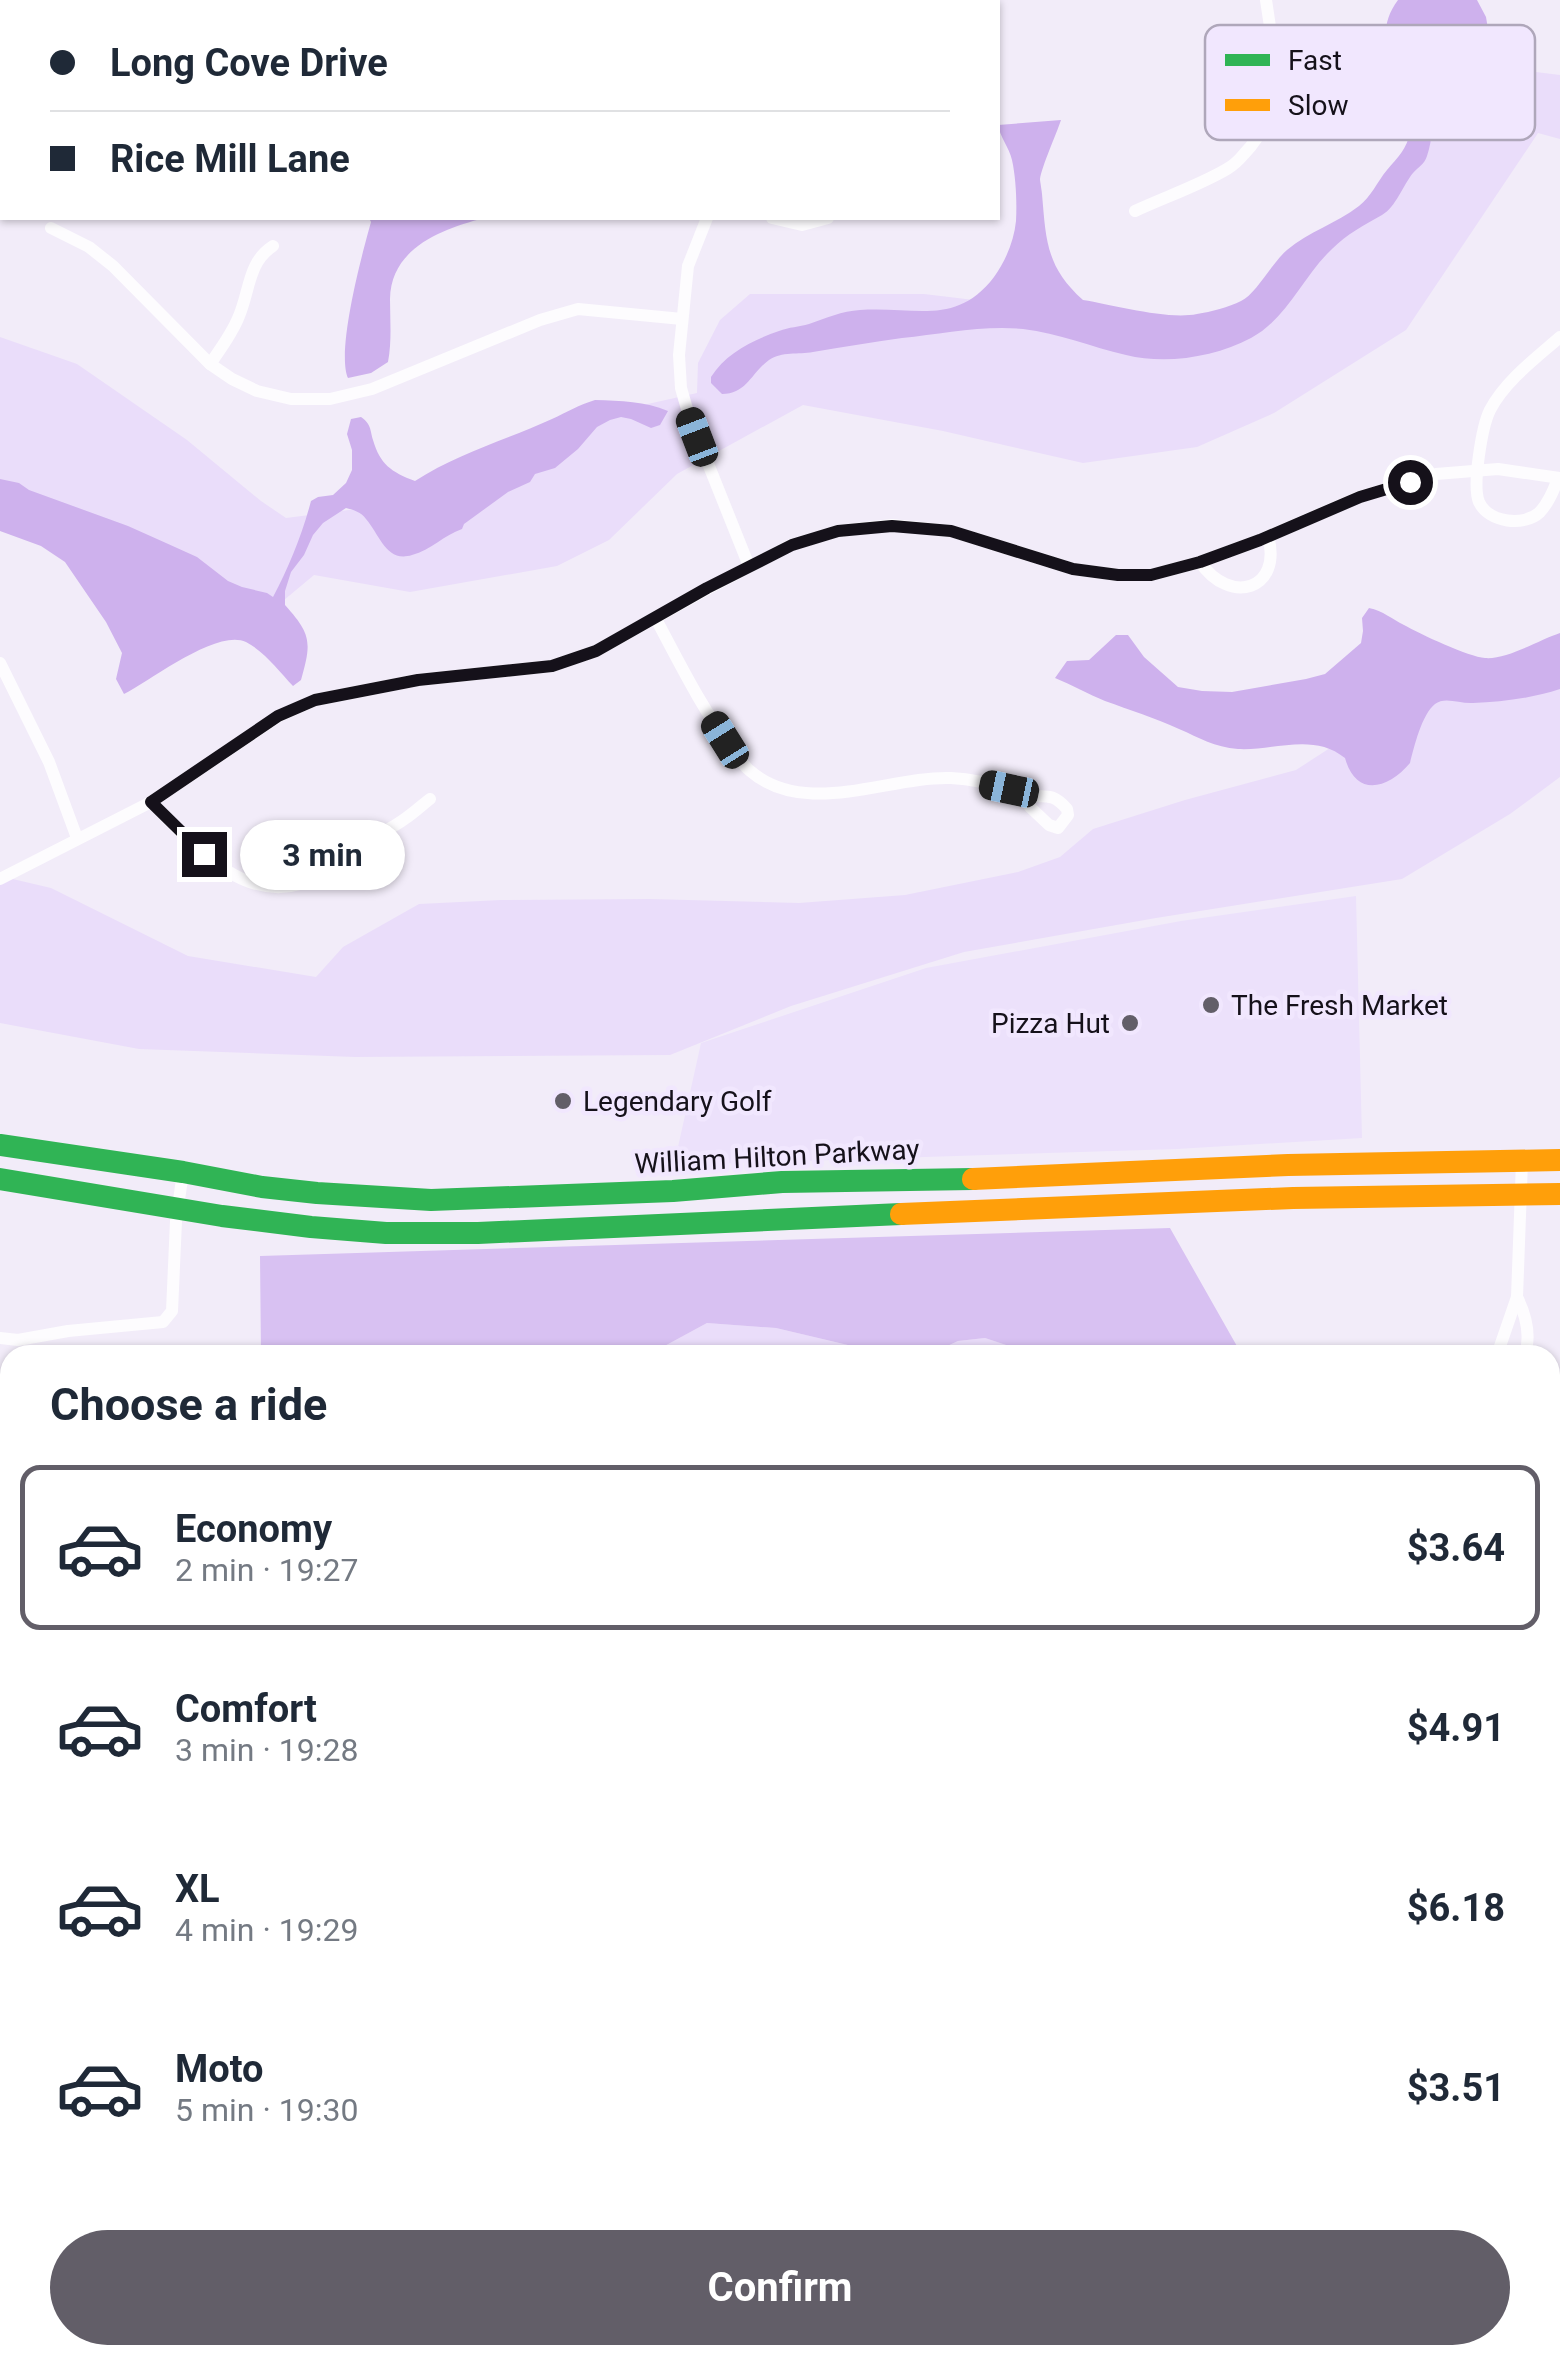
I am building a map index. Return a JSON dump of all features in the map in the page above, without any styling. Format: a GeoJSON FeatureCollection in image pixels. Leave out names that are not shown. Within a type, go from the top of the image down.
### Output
{"type":"FeatureCollection","features":[{"type":"Feature","properties":{"kind":"highway","name":"William Hilton Parkway"},"geometry":{"type":"LineString","coordinates":[[0,1145],[262,1187],[431,1200],[1288,1165],[1560,1160]]}},
{"type":"Feature","properties":{"kind":"highway"},"geometry":{"type":"LineString","coordinates":[[0,1178],[178,1208],[357,1231],[496,1232],[1293,1198],[1560,1194]]}},
{"type":"Feature","properties":{"kind":"highway"},"geometry":{"type":"LineString","coordinates":[[601,1226],[749,1198],[762,1185]]}},
{"type":"Feature","properties":{"kind":"highway"},"geometry":{"type":"LineString","coordinates":[[178,1208],[197,1188],[317,1193]]}},
{"type":"Feature","properties":{"kind":"street"},"geometry":{"type":"LineString","coordinates":[[1266,0],[1269,25]]}},
{"type":"Feature","properties":{"kind":"street"},"geometry":{"type":"LineString","coordinates":[[1135,211],[1231,167],[1256,140]]}},
{"type":"Feature","properties":{"kind":"street"},"geometry":{"type":"LineString","coordinates":[[705,220],[688,266],[679,355],[681,388],[748,566]]}},
{"type":"Feature","properties":{"kind":"street"},"geometry":{"type":"LineString","coordinates":[[782,220],[802,224],[819,220]]}},
{"type":"Feature","properties":{"kind":"street"},"geometry":{"type":"LineString","coordinates":[[51,228],[113,266],[210,364],[257,391],[291,399],[330,399],[372,390],[540,320],[578,309],[682,319]]}},
{"type":"Feature","properties":{"kind":"street"},"geometry":{"type":"LineString","coordinates":[[210,364],[242,310],[254,264],[273,246]]}},
{"type":"Feature","properties":{"kind":"street"},"geometry":{"type":"LineString","coordinates":[[0,879],[151,802],[278,716],[315,700],[418,680],[552,666],[596,651],[792,545],[838,531],[892,526],[951,531],[1073,569],[1151,575],[1200,562],[1360,497],[1436,474],[1478,470],[1498,470],[1559,478],[1552,496],[1530,518],[1514,522],[1498,518],[1486,512],[1478,500],[1478,470],[1482,434],[1490,409],[1509,383],[1560,338]]}},
{"type":"Feature","properties":{"kind":"street"},"geometry":{"type":"LineString","coordinates":[[1200,562],[1219,583],[1233,588],[1250,587],[1264,576],[1270,562],[1268,536]]}},
{"type":"Feature","properties":{"kind":"street"},"geometry":{"type":"LineString","coordinates":[[656,619],[725,740],[749,770],[774,784],[823,794],[950,778],[1028,796]]}},
{"type":"Feature","properties":{"kind":"street"},"geometry":{"type":"LineString","coordinates":[[0,663],[49,762],[76,838]]}},
{"type":"Feature","properties":{"kind":"street"},"geometry":{"type":"LineString","coordinates":[[151,802],[229,873],[276,886],[299,884],[317,876],[405,820],[430,799]]}},
{"type":"Feature","properties":{"kind":"street"},"geometry":{"type":"LineString","coordinates":[[1500,1345],[1517,1297],[1522,1161]]}},
{"type":"Feature","properties":{"kind":"street"},"geometry":{"type":"LineString","coordinates":[[0,1338],[18,1340],[63,1331],[163,1322],[172,1312],[184,1172]]}},
{"type":"Feature","properties":{"kind":"street"},"geometry":{"type":"LineString","coordinates":[[1517,1297],[1525,1314],[1528,1345]]}},
{"type":"Feature","properties":{"kind":"shaded area"},"geometry":{"type":"Polygon","coordinates":[[[1398,0],[1477,0],[1487,25],[1387,25],[1398,0]]]}},
{"type":"Feature","properties":{"kind":"shaded area"},"geometry":{"type":"Polygon","coordinates":[[[1535,72],[1560,75],[1560,139],[1538,133],[1535,137],[1535,72]]]}},
{"type":"Feature","properties":{"kind":"shaded area"},"geometry":{"type":"Polygon","coordinates":[[[1061,120],[1040,179],[1045,225],[1055,264],[1083,300],[1156,314],[1214,311],[1241,301],[1287,250],[1363,202],[1407,140],[1430,140],[1426,159],[1391,207],[1338,244],[1275,320],[1237,345],[1206,354],[1157,359],[1126,355],[1036,331],[978,329],[779,355],[737,391],[722,394],[711,383],[711,377],[732,354],[783,330],[853,311],[949,308],[980,293],[1006,257],[1016,221],[1013,167],[1000,125],[1061,120]]]}},
{"type":"Feature","properties":{"kind":"shaded area"},"geometry":{"type":"Polygon","coordinates":[[[1415,140],[1533,140],[1406,330],[1274,413],[1197,447],[1083,463],[803,405],[677,474],[609,540],[557,566],[410,592],[314,575],[265,616],[0,513],[0,337],[77,364],[187,440],[286,518],[388,505],[585,418],[697,393],[698,363],[720,320],[750,294],[924,294],[1059,310],[1238,323],[1401,173],[1415,140]]]}},
{"type":"Feature","properties":{"kind":"shaded area"},"geometry":{"type":"Polygon","coordinates":[[[478,220],[437,235],[409,253],[393,281],[388,362],[371,373],[348,378],[348,325],[371,222],[478,220]]]}},
{"type":"Feature","properties":{"kind":"shaded area"},"geometry":{"type":"Polygon","coordinates":[[[595,400],[642,403],[668,411],[660,425],[651,428],[621,417],[597,427],[555,468],[535,474],[530,482],[508,492],[462,529],[412,555],[390,551],[355,511],[346,508],[323,523],[291,572],[285,591],[285,605],[304,631],[308,647],[301,680],[293,686],[259,651],[246,642],[234,640],[202,649],[124,694],[116,679],[122,653],[65,562],[41,546],[0,531],[0,479],[128,526],[197,557],[228,581],[273,597],[295,550],[311,501],[333,495],[346,483],[352,470],[347,434],[351,419],[361,417],[370,427],[383,461],[415,481],[465,455],[595,400]]]}},
{"type":"Feature","properties":{"kind":"shaded area"},"geometry":{"type":"Polygon","coordinates":[[[1369,608],[1444,644],[1485,658],[1512,653],[1560,633],[1560,689],[1506,701],[1439,702],[1422,723],[1410,763],[1392,779],[1373,785],[1357,779],[1345,758],[1333,750],[1307,744],[1252,749],[1222,746],[1055,678],[1067,661],[1089,660],[1116,635],[1128,635],[1144,657],[1178,687],[1232,692],[1306,679],[1325,674],[1361,643],[1362,618],[1369,608]]]}},
{"type":"Feature","properties":{"kind":"shaded area"},"geometry":{"type":"Polygon","coordinates":[[[1560,655],[1560,777],[1510,814],[1402,879],[964,952],[791,1006],[670,1055],[355,1057],[139,1049],[0,1023],[0,876],[51,888],[188,956],[316,977],[343,947],[419,904],[650,899],[799,903],[905,895],[1018,872],[1060,857],[1093,829],[1296,770],[1367,724],[1560,655]]]}},
{"type":"Feature","properties":{"kind":"shaded area"},"geometry":{"type":"Polygon","coordinates":[[[1356,896],[1362,1138],[1177,1149],[674,1165],[701,1043],[926,968],[1181,921],[1356,896]]]}},
{"type":"Feature","properties":{"kind":"shaded area"},"geometry":{"type":"Polygon","coordinates":[[[1170,1228],[1236,1345],[1006,1345],[985,1338],[949,1345],[848,1345],[776,1328],[707,1323],[666,1345],[261,1345],[260,1256],[1170,1228]]]}},
{"type":"Feature","properties":{"kind":"shaded area"},"geometry":{"type":"Polygon","coordinates":[[[707,1323],[776,1328],[848,1345],[666,1345],[707,1323]]]}},
{"type":"Feature","properties":{"kind":"shaded area"},"geometry":{"type":"Polygon","coordinates":[[[985,1338],[1006,1345],[949,1345],[985,1338]]]}},
{"type":"Feature","properties":{"kind":"traffic: fast"},"geometry":{"type":"LineString","coordinates":[[0,1145],[262,1187],[431,1200],[673,1191],[782,1182],[973,1179]]}},
{"type":"Feature","properties":{"kind":"traffic: fast"},"geometry":{"type":"LineString","coordinates":[[0,1179],[222,1216],[386,1233],[478,1233],[901,1214]]}},
{"type":"Feature","properties":{"kind":"traffic: slow"},"geometry":{"type":"LineString","coordinates":[[973,1179],[1288,1165],[1560,1160]]}},
{"type":"Feature","properties":{"kind":"traffic: slow"},"geometry":{"type":"LineString","coordinates":[[901,1214],[1293,1198],[1560,1194]]}},
{"type":"Feature","properties":{"kind":"place","name":"The Fresh Market"},"geometry":{"type":"Point","coordinates":[1211,1005]}},
{"type":"Feature","properties":{"kind":"place","name":"Pizza Hut"},"geometry":{"type":"Point","coordinates":[1130,1023]}},
{"type":"Feature","properties":{"kind":"place","name":"Legendary Golf"},"geometry":{"type":"Point","coordinates":[563,1101]}},
{"type":"Feature","properties":{"kind":"route"},"geometry":{"type":"LineString","coordinates":[[204,854],[151,802],[278,716],[315,700],[418,680],[552,666],[596,651],[792,545],[838,531],[892,526],[951,531],[1073,569],[1151,575],[1200,562],[1360,497],[1410,482]]}}]}
